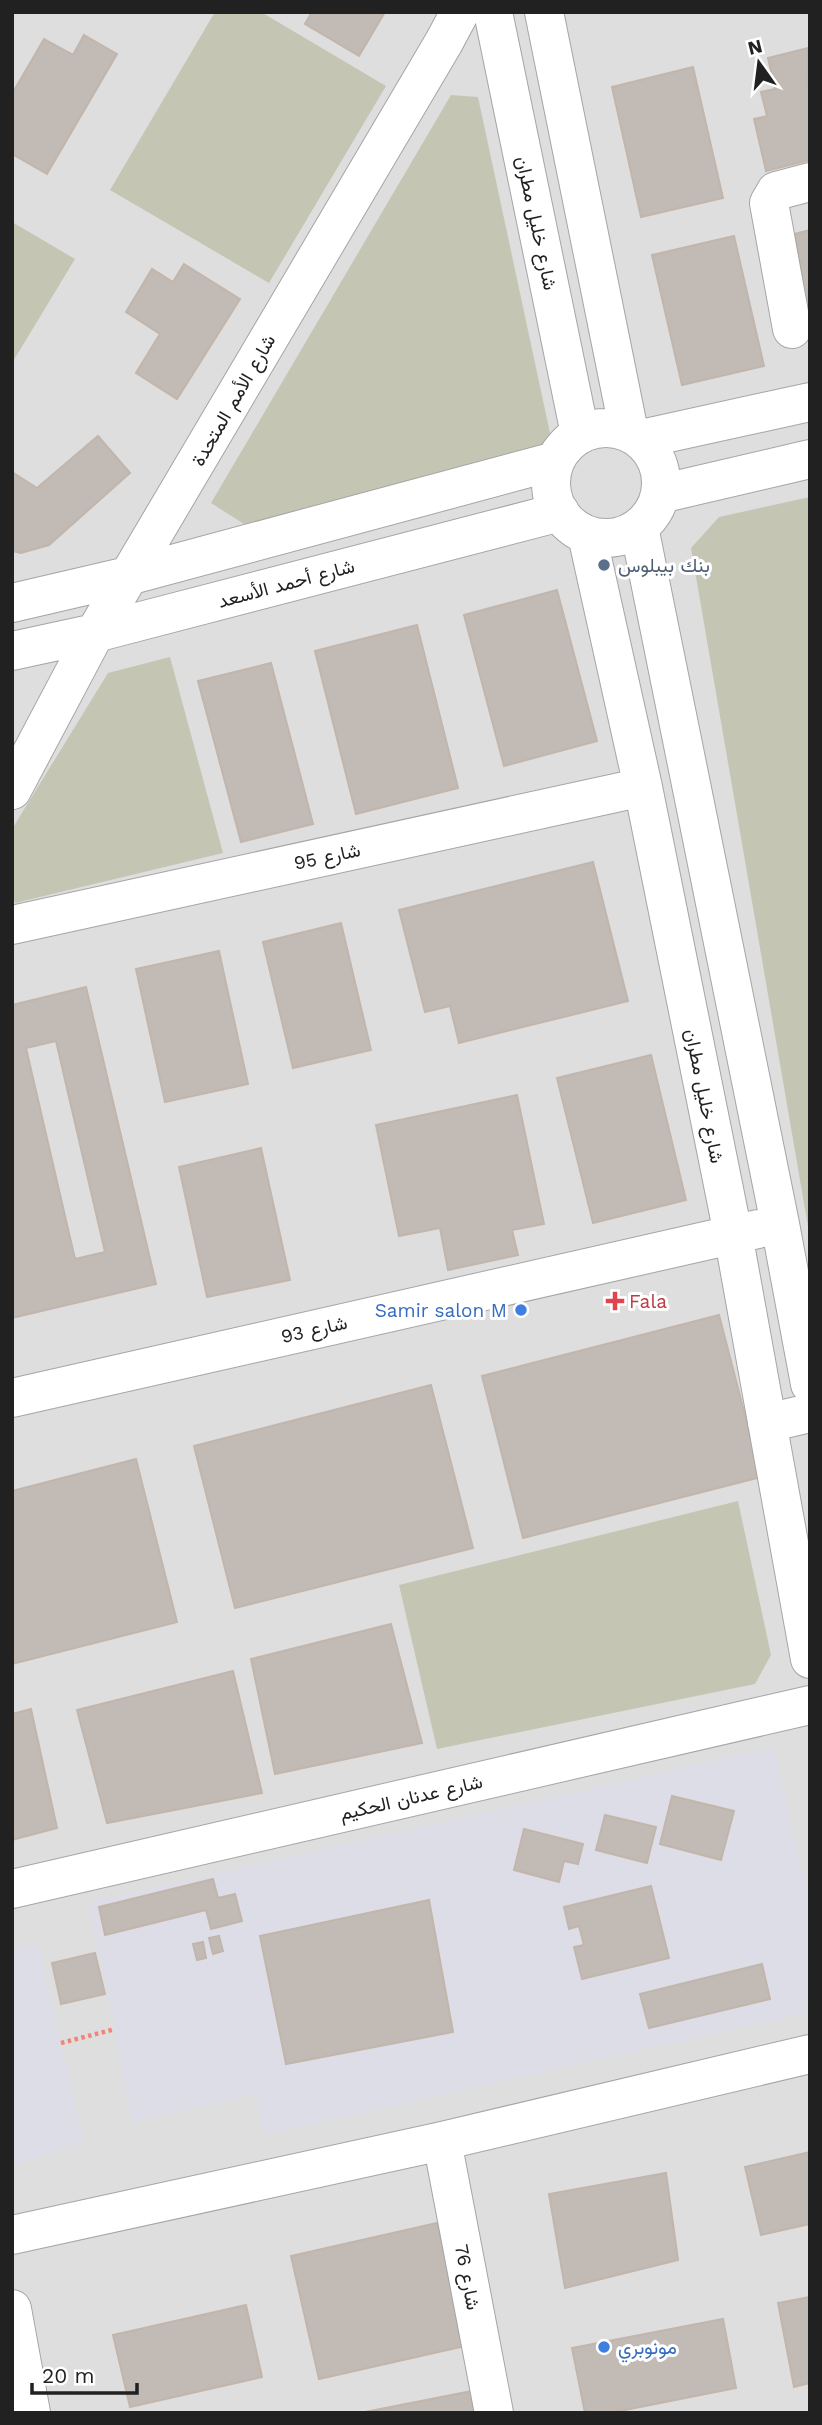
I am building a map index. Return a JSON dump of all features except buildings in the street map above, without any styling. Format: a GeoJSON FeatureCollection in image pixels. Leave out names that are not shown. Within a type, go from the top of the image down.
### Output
{"type":"FeatureCollection","features":[{"type":"Feature","properties":{"kind":"street"},"geometry":{"type":"LineString","coordinates":[[452,27],[553,14],[635,436]]}},
{"type":"Feature","properties":{"kind":"street","name":"شارع خليل مطران"},"geometry":{"type":"LineString","coordinates":[[495,23],[568,447]]}},
{"type":"Feature","properties":{"kind":"street","name":"شارع الأمم المتحدة"},"geometry":{"type":"LineString","coordinates":[[12,790],[95,633],[452,27]]}},
{"type":"Feature","properties":{"kind":"street"},"geometry":{"type":"LineString","coordinates":[[793,329],[769,203],[776,191],[810,182]]}},
{"type":"Feature","properties":{"kind":"street"},"geometry":{"type":"LineString","coordinates":[[635,436],[810,402]]}},
{"type":"Feature","properties":{"kind":"street"},"geometry":{"type":"LineString","coordinates":[[12,603],[128,576],[568,447],[595,428],[610,428],[635,436],[651,450],[659,464],[662,479],[660,495],[656,507],[639,527],[614,537],[573,524],[551,488],[568,447]]}},
{"type":"Feature","properties":{"kind":"street"},"geometry":{"type":"LineString","coordinates":[[660,495],[810,459]]}},
{"type":"Feature","properties":{"kind":"street","name":"شارع خليل مطران"},"geometry":{"type":"LineString","coordinates":[[573,524],[643,787],[733,1234],[810,1659]]}},
{"type":"Feature","properties":{"kind":"street","name":"شارع أحمد الأسعد"},"geometry":{"type":"LineString","coordinates":[[12,652],[573,524]]}},
{"type":"Feature","properties":{"kind":"street"},"geometry":{"type":"LineString","coordinates":[[639,527],[810,1384]]}},
{"type":"Feature","properties":{"kind":"street","name":"شارع 95"},"geometry":{"type":"LineString","coordinates":[[12,925],[643,787]]}},
{"type":"Feature","properties":{"kind":"street","name":"شارع 93"},"geometry":{"type":"LineString","coordinates":[[12,1398],[780,1224]]}},
{"type":"Feature","properties":{"kind":"street"},"geometry":{"type":"LineString","coordinates":[[767,1423],[810,1413]]}},
{"type":"Feature","properties":{"kind":"street","name":"شارع عدنان الحكيم"},"geometry":{"type":"LineString","coordinates":[[12,1889],[810,1705]]}},
{"type":"Feature","properties":{"kind":"street"},"geometry":{"type":"LineString","coordinates":[[12,2235],[442,2141],[810,2054]]}},
{"type":"Feature","properties":{"kind":"street","name":"شارع 76"},"geometry":{"type":"LineString","coordinates":[[442,2141],[494,2413]]}},
{"type":"Feature","properties":{"kind":"street"},"geometry":{"type":"LineString","coordinates":[[12,2309],[31,2413]]}},
{"type":"Feature","properties":{"kind":"path"},"geometry":{"type":"LineString","coordinates":[[61,2043],[115,2029]]}},
{"type":"Feature","properties":{"kind":"shaded area"},"geometry":{"type":"Polygon","coordinates":[[[12,12],[810,12],[810,2413],[12,2413],[12,12]]]}},
{"type":"Feature","properties":{"kind":"shaded area"},"geometry":{"type":"Polygon","coordinates":[[[215,12],[261,12],[386,86],[269,283],[110,190],[215,12]]]}},
{"type":"Feature","properties":{"kind":"shaded area"},"geometry":{"type":"Polygon","coordinates":[[[451,95],[478,97],[553,447],[244,524],[211,503],[451,95]]]}},
{"type":"Feature","properties":{"kind":"shaded area"},"geometry":{"type":"Polygon","coordinates":[[[12,222],[75,259],[12,363],[12,222]]]}},
{"type":"Feature","properties":{"kind":"shaded area"},"geometry":{"type":"Polygon","coordinates":[[[810,497],[810,1238],[691,548],[719,517],[810,497]]]}},
{"type":"Feature","properties":{"kind":"shaded area"},"geometry":{"type":"Polygon","coordinates":[[[170,657],[223,853],[15,903],[12,889],[12,829],[108,673],[170,657]]]}},
{"type":"Feature","properties":{"kind":"shaded area"},"geometry":{"type":"Polygon","coordinates":[[[738,1501],[771,1655],[755,1684],[437,1749],[399,1585],[738,1501]]]}},
{"type":"Feature","properties":{"kind":"shaded area"},"geometry":{"type":"Polygon","coordinates":[[[774,1747],[810,1907],[810,2012],[264,2135],[255,2094],[132,2123],[115,2029],[87,1903],[774,1747]]]}},
{"type":"Feature","properties":{"kind":"shaded area"},"geometry":{"type":"Polygon","coordinates":[[[38,1944],[84,2140],[12,2167],[12,1945],[38,1944]]]}},
{"type":"Feature","properties":{"kind":"place","name":"بنك بيبلوس"},"geometry":{"type":"Point","coordinates":[604,565]}},
{"type":"Feature","properties":{"kind":"place","name":"Fala"},"geometry":{"type":"Point","coordinates":[615,1301]}},
{"type":"Feature","properties":{"kind":"place","name":"Samir salon M"},"geometry":{"type":"Point","coordinates":[521,1310]}},
{"type":"Feature","properties":{"kind":"place","name":"مونوبري"},"geometry":{"type":"Point","coordinates":[604,2347]}}]}
